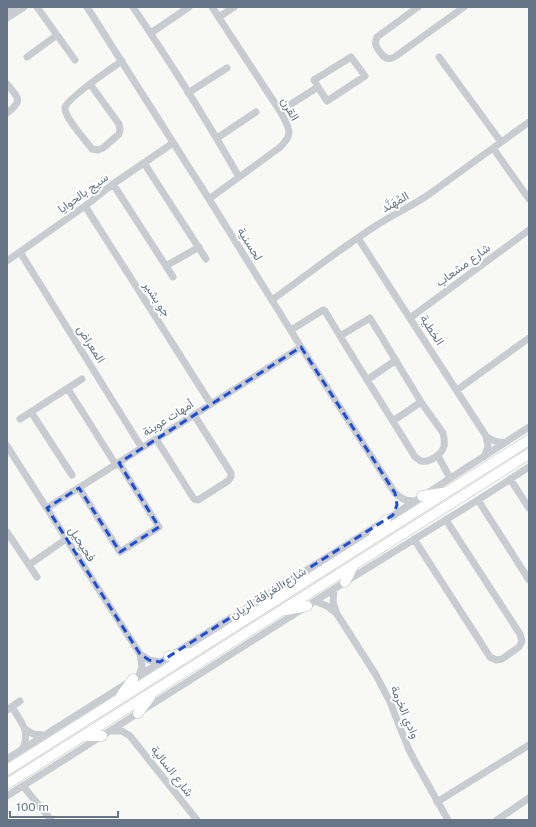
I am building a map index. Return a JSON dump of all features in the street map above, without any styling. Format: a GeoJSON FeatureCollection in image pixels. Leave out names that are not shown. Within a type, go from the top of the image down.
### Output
{"type":"FeatureCollection","features":[{"type":"Feature","properties":{"kind":"main road","name":"شارع الغرافة الريان"},"geometry":{"type":"LineString","coordinates":[[7,770],[529,440]]}},
{"type":"Feature","properties":{"kind":"main road","name":"شارع الغرافة الريان"},"geometry":{"type":"LineString","coordinates":[[7,784],[529,454]]}},
{"type":"Feature","properties":{"kind":"main road"},"geometry":{"type":"LineString","coordinates":[[418,498],[448,492]]}},
{"type":"Feature","properties":{"kind":"main road"},"geometry":{"type":"LineString","coordinates":[[370,541],[389,517]]}},
{"type":"Feature","properties":{"kind":"main road"},"geometry":{"type":"LineString","coordinates":[[345,582],[354,564]]}},
{"type":"Feature","properties":{"kind":"main road"},"geometry":{"type":"LineString","coordinates":[[281,611],[311,603]]}},
{"type":"Feature","properties":{"kind":"main road"},"geometry":{"type":"LineString","coordinates":[[169,656],[194,652]]}},
{"type":"Feature","properties":{"kind":"main road"},"geometry":{"type":"LineString","coordinates":[[118,700],[136,677]]}},
{"type":"Feature","properties":{"kind":"main road"},"geometry":{"type":"LineString","coordinates":[[134,716],[153,692]]}},
{"type":"Feature","properties":{"kind":"main road"},"geometry":{"type":"LineString","coordinates":[[84,736],[106,734]]}},
{"type":"Feature","properties":{"kind":"street"},"geometry":{"type":"LineString","coordinates":[[7,11],[12,7]]}},
{"type":"Feature","properties":{"kind":"street"},"geometry":{"type":"LineString","coordinates":[[7,18],[24,7]]}},
{"type":"Feature","properties":{"kind":"street"},"geometry":{"type":"LineString","coordinates":[[37,7],[75,60]]}},
{"type":"Feature","properties":{"kind":"street"},"geometry":{"type":"LineString","coordinates":[[133,7],[217,138],[239,177]]}},
{"type":"Feature","properties":{"kind":"street"},"geometry":{"type":"LineString","coordinates":[[150,33],[189,7]]}},
{"type":"Feature","properties":{"kind":"street","name":"القرن"},"geometry":{"type":"LineString","coordinates":[[209,199],[279,148],[287,139],[289,134],[289,129],[280,112],[212,7]]}},
{"type":"Feature","properties":{"kind":"street"},"geometry":{"type":"LineString","coordinates":[[219,17],[234,7]]}},
{"type":"Feature","properties":{"kind":"street"},"geometry":{"type":"LineString","coordinates":[[418,7],[377,37],[375,44],[376,47],[384,57],[390,59],[396,56],[464,7]]}},
{"type":"Feature","properties":{"kind":"street","name":"لحسنية"},"geometry":{"type":"LineString","coordinates":[[90,8],[301,347],[395,493]]}},
{"type":"Feature","properties":{"kind":"street"},"geometry":{"type":"LineString","coordinates":[[27,57],[57,35]]}},
{"type":"Feature","properties":{"kind":"street"},"geometry":{"type":"LineString","coordinates":[[351,57],[365,76],[327,101],[318,87],[314,80],[351,57]]}},
{"type":"Feature","properties":{"kind":"street"},"geometry":{"type":"LineString","coordinates":[[439,57],[501,142]]}},
{"type":"Feature","properties":{"kind":"street"},"geometry":{"type":"LineString","coordinates":[[90,84],[119,124],[120,129],[119,134],[103,148],[98,150],[92,149],[68,118],[65,110],[66,104],[90,84],[122,61]]}},
{"type":"Feature","properties":{"kind":"street"},"geometry":{"type":"LineString","coordinates":[[188,93],[227,68]]}},
{"type":"Feature","properties":{"kind":"street"},"geometry":{"type":"LineString","coordinates":[[7,84],[18,101],[15,107],[7,113]]}},
{"type":"Feature","properties":{"kind":"street"},"geometry":{"type":"LineString","coordinates":[[280,112],[318,87]]}},
{"type":"Feature","properties":{"kind":"street"},"geometry":{"type":"LineString","coordinates":[[217,138],[256,112]]}},
{"type":"Feature","properties":{"kind":"street","name":"المُهَنَّد"},"geometry":{"type":"LineString","coordinates":[[272,300],[378,224],[424,198],[529,122]]}},
{"type":"Feature","properties":{"kind":"street","name":"سيج بالحوايا"},"geometry":{"type":"LineString","coordinates":[[7,261],[173,143]]}},
{"type":"Feature","properties":{"kind":"street"},"geometry":{"type":"LineString","coordinates":[[493,148],[529,199]]}},
{"type":"Feature","properties":{"kind":"street"},"geometry":{"type":"LineString","coordinates":[[144,163],[206,259]]}},
{"type":"Feature","properties":{"kind":"street"},"geometry":{"type":"LineString","coordinates":[[114,184],[173,277]]}},
{"type":"Feature","properties":{"kind":"street","name":"جو بشير"},"geometry":{"type":"LineString","coordinates":[[85,206],[211,404]]}},
{"type":"Feature","properties":{"kind":"street","name":"شارع مشعاب"},"geometry":{"type":"LineString","coordinates":[[410,318],[529,230]]}},
{"type":"Feature","properties":{"kind":"street","name":"الخطية"},"geometry":{"type":"LineString","coordinates":[[358,238],[486,436]]}},
{"type":"Feature","properties":{"kind":"street"},"geometry":{"type":"LineString","coordinates":[[166,266],[199,247]]}},
{"type":"Feature","properties":{"kind":"street","name":"المعراض"},"geometry":{"type":"LineString","coordinates":[[20,252],[142,448]]}},
{"type":"Feature","properties":{"kind":"street"},"geometry":{"type":"LineString","coordinates":[[291,330],[324,310],[367,380],[415,457],[421,461],[429,460],[438,456],[444,447],[445,438],[443,433],[370,318],[340,336]]}},
{"type":"Feature","properties":{"kind":"street"},"geometry":{"type":"LineString","coordinates":[[457,390],[529,338]]}},
{"type":"Feature","properties":{"kind":"street","name":"أمهات عوينة"},"geometry":{"type":"LineString","coordinates":[[47,508],[301,347]]}},
{"type":"Feature","properties":{"kind":"street"},"geometry":{"type":"LineString","coordinates":[[367,380],[396,360]]}},
{"type":"Feature","properties":{"kind":"street"},"geometry":{"type":"LineString","coordinates":[[20,419],[82,379]]}},
{"type":"Feature","properties":{"kind":"street"},"geometry":{"type":"LineString","coordinates":[[68,388],[159,527],[120,552],[79,488]]}},
{"type":"Feature","properties":{"kind":"street"},"geometry":{"type":"LineString","coordinates":[[393,421],[422,402]]}},
{"type":"Feature","properties":{"kind":"street"},"geometry":{"type":"LineString","coordinates":[[31,412],[72,475]]}},
{"type":"Feature","properties":{"kind":"street"},"geometry":{"type":"LineString","coordinates":[[156,439],[194,499],[198,500],[228,481],[231,477],[230,472],[194,415]]}},
{"type":"Feature","properties":{"kind":"street","name":"شارع الغرافة الريان"},"geometry":{"type":"LineString","coordinates":[[7,759],[529,427]]}},
{"type":"Feature","properties":{"kind":"street"},"geometry":{"type":"LineString","coordinates":[[486,436],[494,442],[506,442]]}},
{"type":"Feature","properties":{"kind":"street"},"geometry":{"type":"LineString","coordinates":[[484,457],[488,447],[486,436]]}},
{"type":"Feature","properties":{"kind":"street","name":"فحيحيل"},"geometry":{"type":"LineString","coordinates":[[7,446],[140,654]]}},
{"type":"Feature","properties":{"kind":"street"},"geometry":{"type":"LineString","coordinates":[[438,456],[450,478]]}},
{"type":"Feature","properties":{"kind":"street"},"geometry":{"type":"LineString","coordinates":[[7,796],[529,467]]}},
{"type":"Feature","properties":{"kind":"street"},"geometry":{"type":"LineString","coordinates":[[510,479],[529,508]]}},
{"type":"Feature","properties":{"kind":"street"},"geometry":{"type":"LineString","coordinates":[[395,493],[407,501],[418,498]]}},
{"type":"Feature","properties":{"kind":"street"},"geometry":{"type":"LineString","coordinates":[[389,517],[397,505],[395,493]]}},
{"type":"Feature","properties":{"kind":"street"},"geometry":{"type":"LineString","coordinates":[[478,500],[529,580]]}},
{"type":"Feature","properties":{"kind":"street"},"geometry":{"type":"LineString","coordinates":[[414,539],[490,657],[496,660],[502,659],[519,647],[522,640],[520,634],[446,520]]}},
{"type":"Feature","properties":{"kind":"street"},"geometry":{"type":"LineString","coordinates":[[7,532],[37,577]]}},
{"type":"Feature","properties":{"kind":"street"},"geometry":{"type":"LineString","coordinates":[[29,565],[66,539]]}},
{"type":"Feature","properties":{"kind":"street","name":"وادي الخرمة"},"geometry":{"type":"LineString","coordinates":[[334,589],[334,602],[337,614],[376,675],[390,702],[412,755],[448,820]]}},
{"type":"Feature","properties":{"kind":"street","name":"وادي الخرمة"},"geometry":{"type":"LineString","coordinates":[[311,603],[327,606],[337,614]]}},
{"type":"Feature","properties":{"kind":"street"},"geometry":{"type":"LineString","coordinates":[[140,654],[149,660],[160,662]]}},
{"type":"Feature","properties":{"kind":"street"},"geometry":{"type":"LineString","coordinates":[[136,677],[142,667],[140,654]]}},
{"type":"Feature","properties":{"kind":"street"},"geometry":{"type":"LineString","coordinates":[[20,701],[9,709],[25,729],[33,734],[44,736]]}},
{"type":"Feature","properties":{"kind":"street"},"geometry":{"type":"LineString","coordinates":[[130,736],[129,728],[134,716]]}},
{"type":"Feature","properties":{"kind":"street"},"geometry":{"type":"LineString","coordinates":[[22,749],[26,741],[25,729]]}},
{"type":"Feature","properties":{"kind":"street"},"geometry":{"type":"LineString","coordinates":[[106,734],[122,731],[130,736]]}},
{"type":"Feature","properties":{"kind":"street","name":"شارع السالية"},"geometry":{"type":"LineString","coordinates":[[130,736],[197,820]]}},
{"type":"Feature","properties":{"kind":"street"},"geometry":{"type":"LineString","coordinates":[[438,802],[529,745]]}},
{"type":"Feature","properties":{"kind":"street"},"geometry":{"type":"LineString","coordinates":[[23,786],[52,820]]}},
{"type":"Feature","properties":{"kind":"street"},"geometry":{"type":"LineString","coordinates":[[497,820],[529,798]]}},
{"type":"Feature","properties":{"kind":"highlighted area"},"geometry":{"type":"Polygon","coordinates":[[[301,347],[395,493],[397,505],[393,515],[160,662],[149,660],[140,654],[47,508],[79,488],[120,552],[159,527],[119,463],[301,347]]]}}]}
